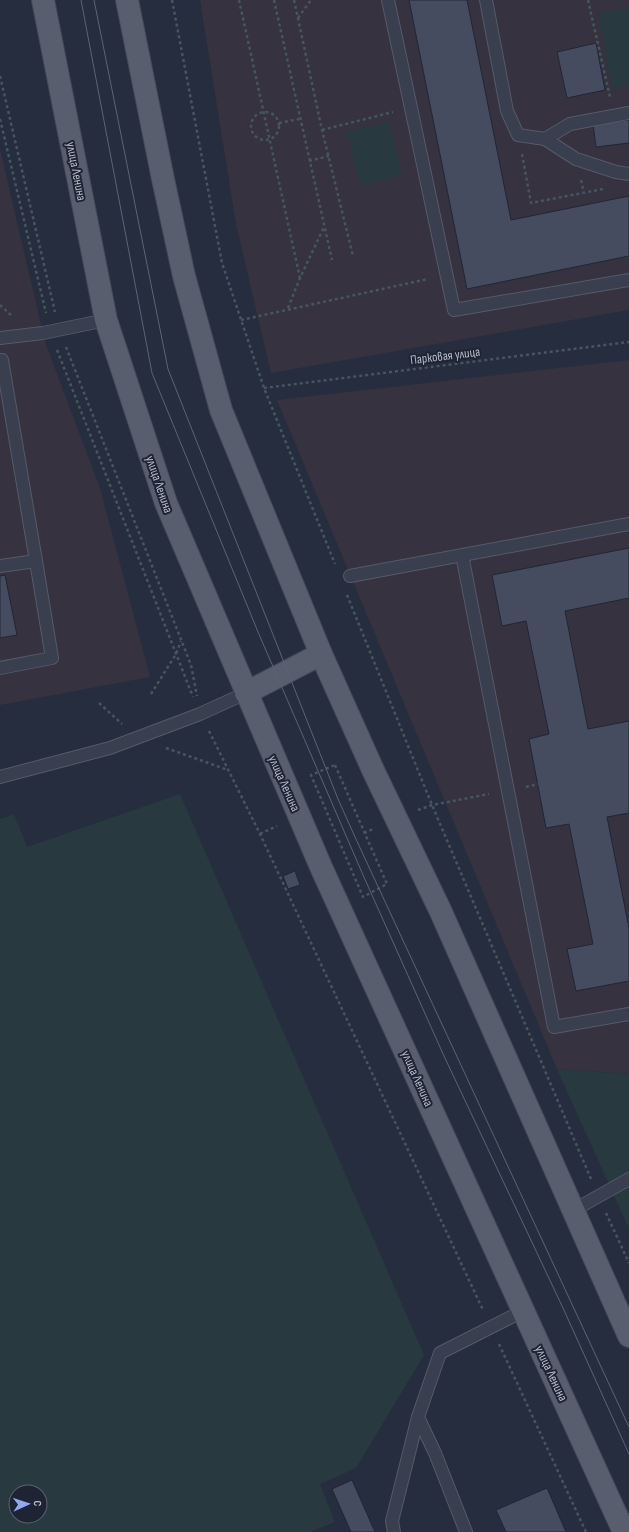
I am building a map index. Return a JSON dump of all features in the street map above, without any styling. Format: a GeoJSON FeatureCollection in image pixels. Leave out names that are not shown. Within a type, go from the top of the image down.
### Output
{"type":"FeatureCollection","features":[{"type":"Feature","properties":{"kind":"main road","name":"улица Ленина"},"geometry":{"type":"LineString","coordinates":[[43,0],[106,320],[166,503],[321,867],[624,1532]]}},
{"type":"Feature","properties":{"kind":"main road"},"geometry":{"type":"LineString","coordinates":[[127,0],[184,276],[220,410],[321,654],[380,784],[441,912],[629,1336]]}},
{"type":"Feature","properties":{"kind":"main road"},"geometry":{"type":"LineString","coordinates":[[246,692],[321,654]]}},
{"type":"Feature","properties":{"kind":"lane"},"geometry":{"type":"LineString","coordinates":[[388,0],[454,310],[629,280]]}},
{"type":"Feature","properties":{"kind":"lane"},"geometry":{"type":"LineString","coordinates":[[486,0],[508,111],[518,134],[545,139],[576,159],[616,172],[629,174]]}},
{"type":"Feature","properties":{"kind":"lane"},"geometry":{"type":"LineString","coordinates":[[545,139],[570,124],[629,112]]}},
{"type":"Feature","properties":{"kind":"lane"},"geometry":{"type":"LineString","coordinates":[[0,338],[55,331],[106,320]]}},
{"type":"Feature","properties":{"kind":"lane"},"geometry":{"type":"LineString","coordinates":[[0,668],[52,658],[2,360]]}},
{"type":"Feature","properties":{"kind":"lane"},"geometry":{"type":"LineString","coordinates":[[350,576],[629,524]]}},
{"type":"Feature","properties":{"kind":"lane"},"geometry":{"type":"LineString","coordinates":[[462,555],[554,1027],[629,1014]]}},
{"type":"Feature","properties":{"kind":"lane"},"geometry":{"type":"LineString","coordinates":[[0,566],[36,561]]}},
{"type":"Feature","properties":{"kind":"lane"},"geometry":{"type":"LineString","coordinates":[[0,777],[110,748],[200,714],[246,692]]}},
{"type":"Feature","properties":{"kind":"lane"},"geometry":{"type":"LineString","coordinates":[[574,1210],[629,1180]]}},
{"type":"Feature","properties":{"kind":"lane"},"geometry":{"type":"LineString","coordinates":[[394,1532],[392,1521],[418,1417],[440,1353],[523,1310]]}},
{"type":"Feature","properties":{"kind":"lane"},"geometry":{"type":"LineString","coordinates":[[418,1417],[435,1453],[466,1532]]}},
{"type":"Feature","properties":{"kind":"path"},"geometry":{"type":"LineString","coordinates":[[172,0],[222,263],[264,388],[338,571]]}},
{"type":"Feature","properties":{"kind":"path"},"geometry":{"type":"LineString","coordinates":[[239,0],[300,278]]}},
{"type":"Feature","properties":{"kind":"path"},"geometry":{"type":"LineString","coordinates":[[274,0],[299,119],[332,260]]}},
{"type":"Feature","properties":{"kind":"path"},"geometry":{"type":"LineString","coordinates":[[294,0],[322,130],[353,256]]}},
{"type":"Feature","properties":{"kind":"path"},"geometry":{"type":"LineString","coordinates":[[298,18],[311,0]]}},
{"type":"Feature","properties":{"kind":"path"},"geometry":{"type":"LineString","coordinates":[[588,0],[614,115]]}},
{"type":"Feature","properties":{"kind":"path"},"geometry":{"type":"LineString","coordinates":[[0,76],[55,331],[182,641],[191,665],[200,714]]}},
{"type":"Feature","properties":{"kind":"path"},"geometry":{"type":"LineString","coordinates":[[322,130],[411,107]]}},
{"type":"Feature","properties":{"kind":"path"},"geometry":{"type":"LineString","coordinates":[[264,112],[274,115],[279,123],[277,133],[270,140],[266,141],[253,135],[250,127],[255,115],[264,112]]}},
{"type":"Feature","properties":{"kind":"path"},"geometry":{"type":"LineString","coordinates":[[0,119],[55,331],[176,654],[200,714],[263,841],[586,1532]]}},
{"type":"Feature","properties":{"kind":"path"},"geometry":{"type":"LineString","coordinates":[[279,123],[299,119]]}},
{"type":"Feature","properties":{"kind":"path"},"geometry":{"type":"LineString","coordinates":[[518,134],[531,203],[606,188]]}},
{"type":"Feature","properties":{"kind":"path"},"geometry":{"type":"LineString","coordinates":[[309,161],[329,156]]}},
{"type":"Feature","properties":{"kind":"path"},"geometry":{"type":"LineString","coordinates":[[288,309],[300,278],[324,226]]}},
{"type":"Feature","properties":{"kind":"path"},"geometry":{"type":"LineString","coordinates":[[241,320],[446,275]]}},
{"type":"Feature","properties":{"kind":"path","name":"Парковая улица"},"geometry":{"type":"LineString","coordinates":[[264,388],[629,342]]}},
{"type":"Feature","properties":{"kind":"path"},"geometry":{"type":"LineString","coordinates":[[346,593],[432,805],[598,1197],[629,1263]]}},
{"type":"Feature","properties":{"kind":"path"},"geometry":{"type":"LineString","coordinates":[[151,694],[176,654],[182,641]]}},
{"type":"Feature","properties":{"kind":"path"},"geometry":{"type":"LineString","coordinates":[[334,765],[387,884],[363,897],[311,775],[334,765]]}},
{"type":"Feature","properties":{"kind":"path"},"geometry":{"type":"LineString","coordinates":[[432,805],[538,784]]}},
{"type":"Feature","properties":{"kind":"shaded area"},"geometry":{"type":"Polygon","coordinates":[[[200,0],[629,0],[629,310],[271,373],[236,224],[200,0]],[[595,44],[557,52],[567,98],[605,90],[595,44]]]}},
{"type":"Feature","properties":{"kind":"shaded area"},"geometry":{"type":"Polygon","coordinates":[[[629,8],[629,86],[612,89],[599,13],[629,8]]]}},
{"type":"Feature","properties":{"kind":"shaded area"},"geometry":{"type":"Polygon","coordinates":[[[389,122],[402,176],[360,186],[347,132],[389,122]]]}},
{"type":"Feature","properties":{"kind":"shaded area"},"geometry":{"type":"Polygon","coordinates":[[[0,149],[45,342],[100,488],[150,677],[0,705],[0,149]]]}},
{"type":"Feature","properties":{"kind":"shaded area"},"geometry":{"type":"Polygon","coordinates":[[[629,360],[629,1074],[557,1069],[277,400],[629,360]]]}},
{"type":"Feature","properties":{"kind":"shaded area"},"geometry":{"type":"Polygon","coordinates":[[[180,794],[424,1355],[356,1468],[320,1484],[335,1522],[310,1532],[0,1532],[0,819],[14,814],[27,847],[180,794]]]}},
{"type":"Feature","properties":{"kind":"shaded area"},"geometry":{"type":"Polygon","coordinates":[[[557,1069],[629,1074],[629,1229],[621,1211],[557,1069]]]}},
{"type":"Feature","properties":{"kind":"building"},"geometry":{"type":"Polygon","coordinates":[[[409,0],[467,0],[511,220],[629,196],[629,256],[467,289],[409,0]]]}},
{"type":"Feature","properties":{"kind":"building"},"geometry":{"type":"Polygon","coordinates":[[[596,43],[605,90],[567,98],[557,52],[596,43]]]}},
{"type":"Feature","properties":{"kind":"building"},"geometry":{"type":"Polygon","coordinates":[[[629,120],[629,143],[596,147],[593,124],[629,120]]]}},
{"type":"Feature","properties":{"kind":"building"},"geometry":{"type":"Polygon","coordinates":[[[629,548],[629,598],[565,611],[588,729],[629,721],[629,813],[607,817],[629,928],[629,981],[576,991],[567,949],[593,944],[569,824],[546,828],[529,739],[549,734],[526,621],[502,626],[492,575],[629,548]]]}},
{"type":"Feature","properties":{"kind":"building"},"geometry":{"type":"Polygon","coordinates":[[[5,575],[17,635],[0,638],[0,576],[5,575]]]}},
{"type":"Feature","properties":{"kind":"building"},"geometry":{"type":"Polygon","coordinates":[[[295,871],[300,885],[288,889],[283,876],[295,871]]]}},
{"type":"Feature","properties":{"kind":"building"},"geometry":{"type":"Polygon","coordinates":[[[352,1480],[375,1532],[351,1532],[332,1489],[352,1480]]]}},
{"type":"Feature","properties":{"kind":"building"},"geometry":{"type":"Polygon","coordinates":[[[547,1488],[566,1532],[506,1532],[496,1510],[547,1488]]]}},
{"type":"Feature","properties":{"kind":"tram line"},"geometry":{"type":"LineString","coordinates":[[81,0],[152,373],[258,632],[363,875],[444,1056],[563,1308],[629,1454]]}},
{"type":"Feature","properties":{"kind":"tram line"},"geometry":{"type":"LineString","coordinates":[[94,0],[168,369],[338,799],[629,1427]]}}]}
